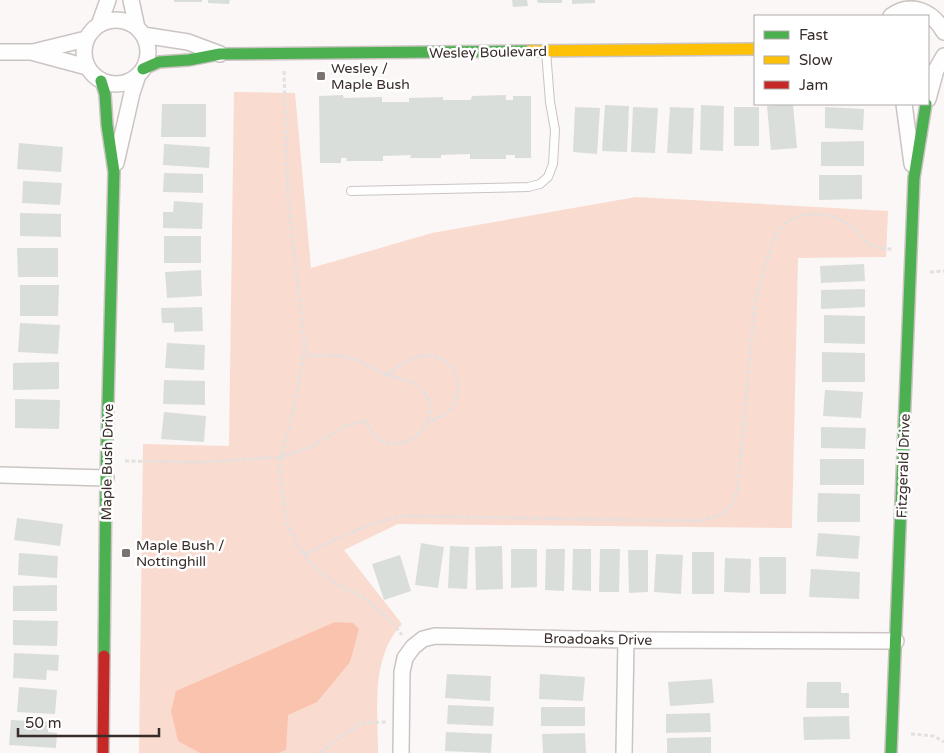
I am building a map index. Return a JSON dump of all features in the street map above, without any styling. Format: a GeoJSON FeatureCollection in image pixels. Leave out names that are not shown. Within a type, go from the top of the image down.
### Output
{"type":"FeatureCollection","features":[{"type":"Feature","properties":{"kind":"street"},"geometry":{"type":"LineString","coordinates":[[99,25],[108,0]]}},
{"type":"Feature","properties":{"kind":"street"},"geometry":{"type":"LineString","coordinates":[[131,0],[148,52],[140,72],[124,83],[108,83],[101,81],[93,75],[87,67],[84,58],[86,39],[91,31],[99,25],[114,20],[130,24],[140,31]]}},
{"type":"Feature","properties":{"kind":"street"},"geometry":{"type":"LineString","coordinates":[[893,15],[903,10],[913,9],[928,14],[942,26]]}},
{"type":"Feature","properties":{"kind":"street","name":"Wesley Boulevard"},"geometry":{"type":"LineString","coordinates":[[140,31],[188,42],[220,54]]}},
{"type":"Feature","properties":{"kind":"street"},"geometry":{"type":"LineString","coordinates":[[0,52],[31,52],[86,39]]}},
{"type":"Feature","properties":{"kind":"street","name":"Wesley Boulevard"},"geometry":{"type":"LineString","coordinates":[[140,72],[158,62],[189,60],[220,54],[754,49]]}},
{"type":"Feature","properties":{"kind":"street"},"geometry":{"type":"LineString","coordinates":[[31,52],[87,67]]}},
{"type":"Feature","properties":{"kind":"street"},"geometry":{"type":"LineString","coordinates":[[929,96],[939,65]]}},
{"type":"Feature","properties":{"kind":"street","name":"Maple Bush Drive"},"geometry":{"type":"LineString","coordinates":[[114,172],[132,93],[140,72]]}},
{"type":"Feature","properties":{"kind":"street","name":"Maple Bush Drive"},"geometry":{"type":"LineString","coordinates":[[101,81],[114,172],[106,478],[103,753]]}},
{"type":"Feature","properties":{"kind":"street","name":"Fitzgerald Drive"},"geometry":{"type":"LineString","coordinates":[[904,105],[914,178]]}},
{"type":"Feature","properties":{"kind":"street","name":"Fitzgerald Drive"},"geometry":{"type":"LineString","coordinates":[[891,753],[914,178],[926,105]]}},
{"type":"Feature","properties":{"kind":"street"},"geometry":{"type":"LineString","coordinates":[[0,475],[106,478]]}},
{"type":"Feature","properties":{"kind":"street","name":"Broadoaks Drive"},"geometry":{"type":"LineString","coordinates":[[412,647],[422,639],[435,636],[626,640],[896,641]]}},
{"type":"Feature","properties":{"kind":"street"},"geometry":{"type":"LineString","coordinates":[[624,753],[626,640]]}},
{"type":"Feature","properties":{"kind":"street"},"geometry":{"type":"LineString","coordinates":[[401,753],[402,672],[405,658],[412,647]]}},
{"type":"Feature","properties":{"kind":"lane"},"geometry":{"type":"LineString","coordinates":[[351,191],[528,187],[540,184],[548,177],[553,164],[555,130],[550,102],[546,51]]}},
{"type":"Feature","properties":{"kind":"path"},"geometry":{"type":"LineString","coordinates":[[283,53],[288,199],[305,348],[305,355],[279,465],[286,521],[298,547],[304,554],[330,580],[364,598],[389,619],[412,647]]}},
{"type":"Feature","properties":{"kind":"path"},"geometry":{"type":"LineString","coordinates":[[304,554],[377,522],[404,516],[699,521],[727,511],[734,502],[738,486],[755,300],[769,251],[782,226],[792,219],[803,215],[836,217],[852,227],[870,245],[880,249],[912,248]]}},
{"type":"Feature","properties":{"kind":"path"},"geometry":{"type":"LineString","coordinates":[[107,461],[208,462],[281,457],[308,448],[347,424],[366,421],[375,436],[394,444],[414,439],[422,432],[430,413],[429,402],[417,385],[407,380],[386,375],[344,356],[305,355]]}},
{"type":"Feature","properties":{"kind":"path"},"geometry":{"type":"LineString","coordinates":[[386,375],[421,356],[432,356],[451,366],[459,387],[457,397],[452,407],[444,415],[438,419],[428,421]]}},
{"type":"Feature","properties":{"kind":"path"},"geometry":{"type":"LineString","coordinates":[[320,753],[361,723],[401,721]]}},
{"type":"Feature","properties":{"kind":"path"},"geometry":{"type":"LineString","coordinates":[[892,732],[934,736],[944,742]]}},
{"type":"Feature","properties":{"kind":"shaded area"},"geometry":{"type":"Polygon","coordinates":[[[234,92],[295,93],[311,268],[432,233],[636,197],[888,211],[886,257],[798,258],[792,528],[398,524],[344,550],[402,624],[385,652],[380,668],[377,702],[378,753],[139,753],[143,444],[229,446],[234,92]]]}},
{"type":"Feature","properties":{"kind":"shaded area"},"geometry":{"type":"Polygon","coordinates":[[[335,622],[353,623],[359,629],[350,662],[317,702],[288,715],[286,750],[278,753],[200,753],[178,741],[171,711],[176,691],[335,622]]]}},
{"type":"Feature","properties":{"kind":"building"},"geometry":{"type":"Polygon","coordinates":[[[174,0],[202,0],[202,2],[174,2],[174,0]]]}},
{"type":"Feature","properties":{"kind":"building"},"geometry":{"type":"Polygon","coordinates":[[[208,0],[230,0],[229,4],[208,3],[208,0]]]}},
{"type":"Feature","properties":{"kind":"building"},"geometry":{"type":"Polygon","coordinates":[[[512,0],[527,0],[528,6],[513,7],[512,0]]]}},
{"type":"Feature","properties":{"kind":"building"},"geometry":{"type":"Polygon","coordinates":[[[537,0],[562,0],[562,3],[538,3],[537,0]]]}},
{"type":"Feature","properties":{"kind":"building"},"geometry":{"type":"Polygon","coordinates":[[[572,0],[595,0],[595,3],[572,4],[572,0]]]}},
{"type":"Feature","properties":{"kind":"building"},"geometry":{"type":"Polygon","coordinates":[[[343,95],[344,100],[344,98],[382,97],[382,102],[409,102],[409,98],[443,97],[443,100],[471,100],[472,96],[506,95],[506,100],[513,100],[513,96],[531,96],[531,158],[515,158],[515,155],[506,155],[506,159],[470,159],[470,154],[441,155],[441,158],[410,158],[411,155],[383,156],[383,161],[346,161],[347,158],[341,158],[341,163],[320,163],[319,96],[343,95]]]}},
{"type":"Feature","properties":{"kind":"building"},"geometry":{"type":"Polygon","coordinates":[[[162,104],[206,104],[206,137],[161,137],[162,104]]]}},
{"type":"Feature","properties":{"kind":"building"},"geometry":{"type":"Polygon","coordinates":[[[605,105],[629,106],[627,152],[602,151],[605,105]]]}},
{"type":"Feature","properties":{"kind":"building"},"geometry":{"type":"Polygon","coordinates":[[[701,105],[724,106],[723,151],[700,150],[701,105]]]}},
{"type":"Feature","properties":{"kind":"building"},"geometry":{"type":"Polygon","coordinates":[[[793,105],[797,148],[771,150],[767,106],[793,105]]]}},
{"type":"Feature","properties":{"kind":"building"},"geometry":{"type":"Polygon","coordinates":[[[575,107],[600,108],[597,154],[573,152],[575,107]]]}},
{"type":"Feature","properties":{"kind":"building"},"geometry":{"type":"Polygon","coordinates":[[[633,107],[658,108],[655,153],[631,152],[633,107]]]}},
{"type":"Feature","properties":{"kind":"building"},"geometry":{"type":"Polygon","coordinates":[[[670,107],[694,108],[692,154],[667,153],[670,107]]]}},
{"type":"Feature","properties":{"kind":"building"},"geometry":{"type":"Polygon","coordinates":[[[734,107],[759,107],[759,146],[734,146],[734,107]]]}},
{"type":"Feature","properties":{"kind":"building"},"geometry":{"type":"Polygon","coordinates":[[[825,107],[864,109],[863,130],[825,128],[825,107]]]}},
{"type":"Feature","properties":{"kind":"building"},"geometry":{"type":"Polygon","coordinates":[[[864,141],[864,166],[821,166],[821,142],[864,141]]]}},
{"type":"Feature","properties":{"kind":"building"},"geometry":{"type":"Polygon","coordinates":[[[19,143],[63,147],[61,172],[17,169],[19,143]]]}},
{"type":"Feature","properties":{"kind":"building"},"geometry":{"type":"Polygon","coordinates":[[[164,144],[210,147],[209,168],[163,165],[164,144]]]}},
{"type":"Feature","properties":{"kind":"building"},"geometry":{"type":"Polygon","coordinates":[[[164,173],[203,174],[203,193],[163,192],[164,173]]]}},
{"type":"Feature","properties":{"kind":"building"},"geometry":{"type":"Polygon","coordinates":[[[819,175],[862,175],[862,199],[819,200],[819,175]]]}},
{"type":"Feature","properties":{"kind":"building"},"geometry":{"type":"Polygon","coordinates":[[[23,181],[62,183],[60,205],[22,203],[23,181]]]}},
{"type":"Feature","properties":{"kind":"building"},"geometry":{"type":"Polygon","coordinates":[[[174,201],[203,203],[202,229],[163,228],[163,212],[173,212],[174,201]]]}},
{"type":"Feature","properties":{"kind":"building"},"geometry":{"type":"Polygon","coordinates":[[[20,213],[61,214],[61,237],[20,236],[20,213]]]}},
{"type":"Feature","properties":{"kind":"building"},"geometry":{"type":"Polygon","coordinates":[[[164,236],[201,236],[201,263],[164,263],[164,236]]]}},
{"type":"Feature","properties":{"kind":"building"},"geometry":{"type":"Polygon","coordinates":[[[17,248],[58,248],[58,277],[18,277],[17,248]]]}},
{"type":"Feature","properties":{"kind":"building"},"geometry":{"type":"Polygon","coordinates":[[[864,264],[865,281],[821,283],[820,266],[864,264]]]}},
{"type":"Feature","properties":{"kind":"building"},"geometry":{"type":"Polygon","coordinates":[[[201,270],[202,296],[167,298],[165,272],[201,270]]]}},
{"type":"Feature","properties":{"kind":"building"},"geometry":{"type":"Polygon","coordinates":[[[20,285],[59,285],[58,316],[20,316],[20,285]]]}},
{"type":"Feature","properties":{"kind":"building"},"geometry":{"type":"Polygon","coordinates":[[[865,289],[865,307],[821,309],[821,290],[865,289]]]}},
{"type":"Feature","properties":{"kind":"building"},"geometry":{"type":"Polygon","coordinates":[[[202,307],[203,331],[174,332],[174,323],[162,323],[161,308],[202,307]]]}},
{"type":"Feature","properties":{"kind":"building"},"geometry":{"type":"Polygon","coordinates":[[[824,315],[865,316],[865,344],[824,343],[824,315]]]}},
{"type":"Feature","properties":{"kind":"building"},"geometry":{"type":"Polygon","coordinates":[[[20,323],[60,325],[58,354],[18,352],[20,323]]]}},
{"type":"Feature","properties":{"kind":"building"},"geometry":{"type":"Polygon","coordinates":[[[167,343],[205,345],[204,370],[165,368],[167,343]]]}},
{"type":"Feature","properties":{"kind":"building"},"geometry":{"type":"Polygon","coordinates":[[[822,352],[865,353],[865,382],[822,382],[822,352]]]}},
{"type":"Feature","properties":{"kind":"building"},"geometry":{"type":"Polygon","coordinates":[[[59,362],[59,389],[13,390],[13,363],[59,362]]]}},
{"type":"Feature","properties":{"kind":"building"},"geometry":{"type":"Polygon","coordinates":[[[164,380],[205,381],[205,405],[163,404],[164,380]]]}},
{"type":"Feature","properties":{"kind":"building"},"geometry":{"type":"Polygon","coordinates":[[[825,390],[863,392],[861,418],[823,416],[825,390]]]}},
{"type":"Feature","properties":{"kind":"building"},"geometry":{"type":"Polygon","coordinates":[[[15,399],[60,400],[59,429],[15,428],[15,399]]]}},
{"type":"Feature","properties":{"kind":"building"},"geometry":{"type":"Polygon","coordinates":[[[164,412],[206,416],[204,442],[161,439],[164,412]]]}},
{"type":"Feature","properties":{"kind":"building"},"geometry":{"type":"Polygon","coordinates":[[[821,427],[866,428],[865,449],[821,448],[821,427]]]}},
{"type":"Feature","properties":{"kind":"building"},"geometry":{"type":"Polygon","coordinates":[[[820,459],[864,459],[864,485],[820,485],[820,459]]]}},
{"type":"Feature","properties":{"kind":"building"},"geometry":{"type":"Polygon","coordinates":[[[818,493],[860,494],[860,522],[817,522],[818,493]]]}},
{"type":"Feature","properties":{"kind":"building"},"geometry":{"type":"Polygon","coordinates":[[[17,518],[63,524],[60,546],[14,540],[17,518]]]}},
{"type":"Feature","properties":{"kind":"building"},"geometry":{"type":"Polygon","coordinates":[[[818,533],[860,536],[858,559],[816,556],[818,533]]]}},
{"type":"Feature","properties":{"kind":"building"},"geometry":{"type":"Polygon","coordinates":[[[421,543],[444,547],[438,588],[415,585],[421,543]]]}},
{"type":"Feature","properties":{"kind":"building"},"geometry":{"type":"Polygon","coordinates":[[[450,546],[469,547],[467,589],[448,588],[450,546]]]}},
{"type":"Feature","properties":{"kind":"building"},"geometry":{"type":"Polygon","coordinates":[[[502,546],[503,589],[476,590],[475,547],[502,546]]]}},
{"type":"Feature","properties":{"kind":"building"},"geometry":{"type":"Polygon","coordinates":[[[511,549],[537,549],[537,587],[511,588],[511,549]]]}},
{"type":"Feature","properties":{"kind":"building"},"geometry":{"type":"Polygon","coordinates":[[[546,549],[565,549],[564,591],[545,590],[546,549]]]}},
{"type":"Feature","properties":{"kind":"building"},"geometry":{"type":"Polygon","coordinates":[[[573,549],[591,549],[591,591],[572,590],[573,549]]]}},
{"type":"Feature","properties":{"kind":"building"},"geometry":{"type":"Polygon","coordinates":[[[600,549],[620,549],[619,592],[599,592],[600,549]]]}},
{"type":"Feature","properties":{"kind":"building"},"geometry":{"type":"Polygon","coordinates":[[[628,550],[648,550],[648,592],[629,593],[628,550]]]}},
{"type":"Feature","properties":{"kind":"building"},"geometry":{"type":"Polygon","coordinates":[[[692,552],[714,552],[714,594],[692,594],[692,552]]]}},
{"type":"Feature","properties":{"kind":"building"},"geometry":{"type":"Polygon","coordinates":[[[19,553],[58,556],[57,578],[18,575],[19,553]]]}},
{"type":"Feature","properties":{"kind":"building"},"geometry":{"type":"Polygon","coordinates":[[[656,554],[683,555],[681,594],[654,592],[656,554]]]}},
{"type":"Feature","properties":{"kind":"building"},"geometry":{"type":"Polygon","coordinates":[[[400,555],[411,591],[384,600],[372,564],[400,555]]]}},
{"type":"Feature","properties":{"kind":"building"},"geometry":{"type":"Polygon","coordinates":[[[759,557],[786,557],[786,594],[760,594],[759,557]]]}},
{"type":"Feature","properties":{"kind":"building"},"geometry":{"type":"Polygon","coordinates":[[[725,558],[751,559],[750,593],[724,592],[725,558]]]}},
{"type":"Feature","properties":{"kind":"building"},"geometry":{"type":"Polygon","coordinates":[[[811,569],[860,572],[859,599],[809,597],[811,569]]]}},
{"type":"Feature","properties":{"kind":"building"},"geometry":{"type":"Polygon","coordinates":[[[57,585],[57,611],[13,611],[13,586],[57,585]]]}},
{"type":"Feature","properties":{"kind":"building"},"geometry":{"type":"Polygon","coordinates":[[[13,620],[58,621],[57,646],[13,645],[13,620]]]}},
{"type":"Feature","properties":{"kind":"building"},"geometry":{"type":"Polygon","coordinates":[[[14,653],[59,655],[58,671],[47,670],[46,680],[13,678],[14,653]]]}},
{"type":"Feature","properties":{"kind":"building"},"geometry":{"type":"Polygon","coordinates":[[[447,674],[491,676],[490,701],[445,698],[447,674]]]}},
{"type":"Feature","properties":{"kind":"building"},"geometry":{"type":"Polygon","coordinates":[[[540,674],[585,677],[583,701],[539,699],[540,674]]]}},
{"type":"Feature","properties":{"kind":"building"},"geometry":{"type":"Polygon","coordinates":[[[712,679],[714,703],[670,706],[668,682],[712,679]]]}},
{"type":"Feature","properties":{"kind":"building"},"geometry":{"type":"Polygon","coordinates":[[[807,682],[841,682],[841,693],[849,693],[849,708],[806,708],[807,682]]]}},
{"type":"Feature","properties":{"kind":"building"},"geometry":{"type":"Polygon","coordinates":[[[19,687],[57,690],[55,714],[17,712],[19,687]]]}},
{"type":"Feature","properties":{"kind":"building"},"geometry":{"type":"Polygon","coordinates":[[[448,705],[494,707],[493,726],[447,724],[448,705]]]}},
{"type":"Feature","properties":{"kind":"building"},"geometry":{"type":"Polygon","coordinates":[[[541,707],[585,707],[585,726],[541,726],[541,707]]]}},
{"type":"Feature","properties":{"kind":"building"},"geometry":{"type":"Polygon","coordinates":[[[710,713],[711,732],[666,733],[666,714],[710,713]]]}},
{"type":"Feature","properties":{"kind":"building"},"geometry":{"type":"Polygon","coordinates":[[[849,716],[850,739],[804,740],[803,717],[849,716]]]}},
{"type":"Feature","properties":{"kind":"building"},"geometry":{"type":"Polygon","coordinates":[[[11,720],[48,722],[48,732],[57,733],[56,748],[9,745],[11,720]]]}},
{"type":"Feature","properties":{"kind":"building"},"geometry":{"type":"Polygon","coordinates":[[[446,732],[492,734],[491,753],[445,751],[446,732]]]}},
{"type":"Feature","properties":{"kind":"building"},"geometry":{"type":"Polygon","coordinates":[[[585,733],[586,753],[543,753],[542,734],[585,733]]]}},
{"type":"Feature","properties":{"kind":"building"},"geometry":{"type":"Polygon","coordinates":[[[711,737],[711,753],[667,753],[667,738],[711,737]]]}},
{"type":"Feature","properties":{"kind":"traffic: fast"},"geometry":{"type":"LineString","coordinates":[[143,69],[159,62],[189,60],[220,54],[529,51]]}},
{"type":"Feature","properties":{"kind":"traffic: fast"},"geometry":{"type":"LineString","coordinates":[[101,81],[105,94],[107,125],[114,172],[106,478],[104,656]]}},
{"type":"Feature","properties":{"kind":"traffic: fast"},"geometry":{"type":"LineString","coordinates":[[891,753],[914,178],[926,105]]}},
{"type":"Feature","properties":{"kind":"traffic: slow"},"geometry":{"type":"LineString","coordinates":[[529,51],[754,49]]}},
{"type":"Feature","properties":{"kind":"traffic: jam"},"geometry":{"type":"LineString","coordinates":[[103,753],[104,656]]}},
{"type":"Feature","properties":{"kind":"place","name":"Wesley / Maple Bush"},"geometry":{"type":"Point","coordinates":[321,76]}},
{"type":"Feature","properties":{"kind":"place","name":"Maple Bush / Nottinghill"},"geometry":{"type":"Point","coordinates":[126,553]}}]}
